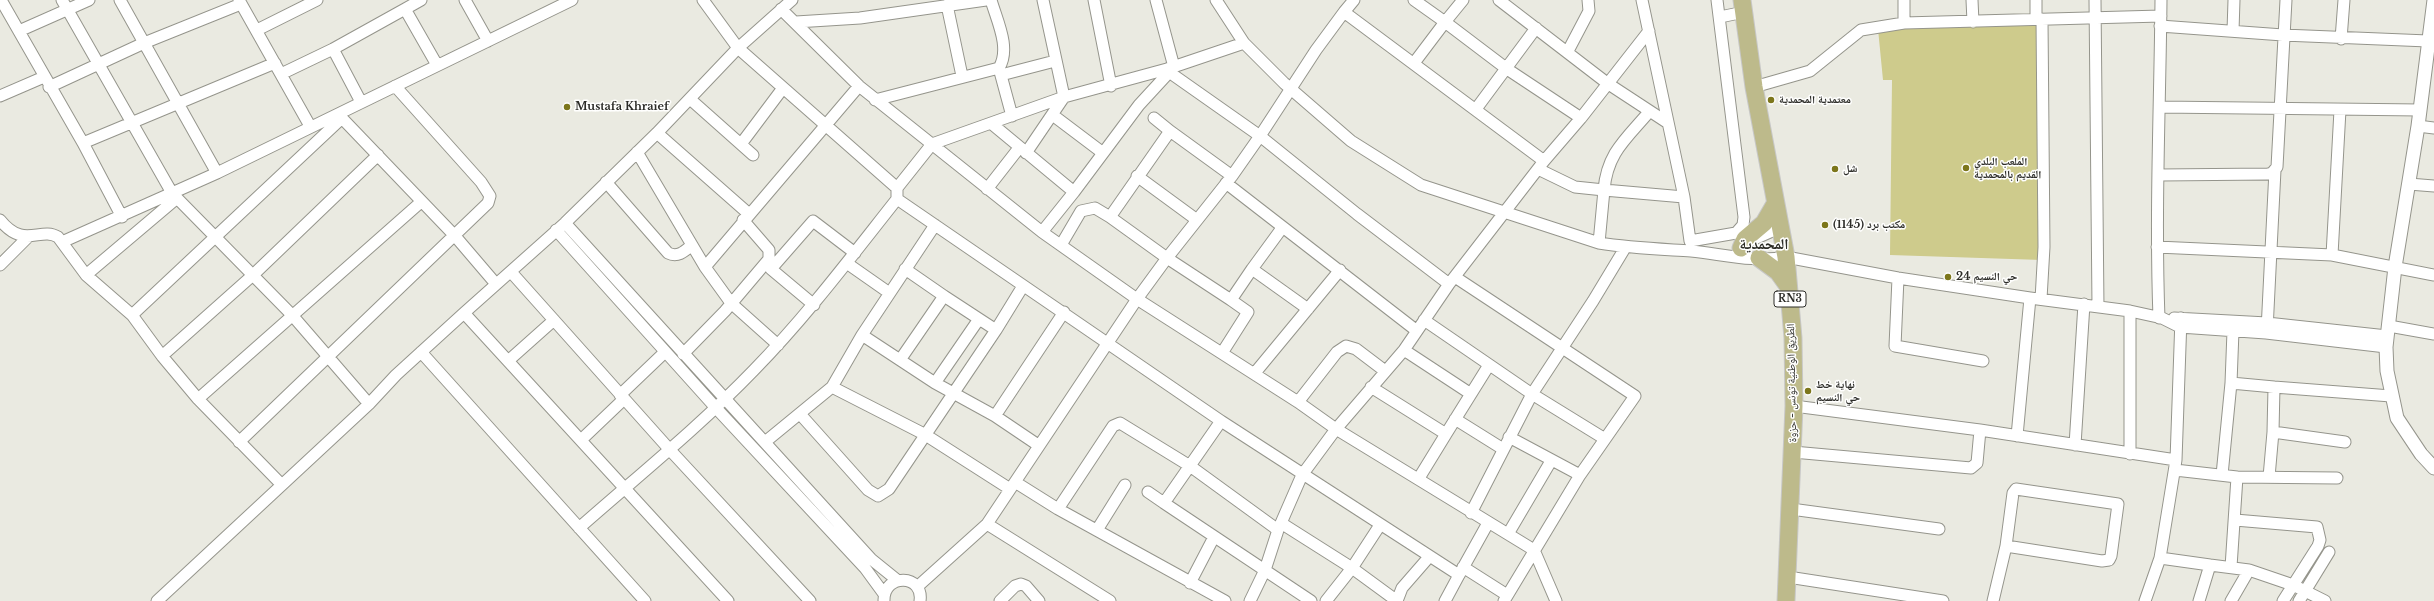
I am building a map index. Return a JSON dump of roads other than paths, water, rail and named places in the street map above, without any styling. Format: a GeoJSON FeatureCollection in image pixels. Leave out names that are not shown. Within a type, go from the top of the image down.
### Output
{"type":"FeatureCollection","features":[{"type":"Feature","properties":{"kind":"main road","name":"الطريق الوطنية تونس - حزوة"},"geometry":{"type":"LineString","coordinates":[[1743,6],[1754,87],[1779,228],[1786,257],[1793,338],[1793,452],[1786,601]]}},
{"type":"Feature","properties":{"kind":"main road"},"geometry":{"type":"LineString","coordinates":[[1737,252],[1745,239],[1764,223],[1775,204]]}},
{"type":"Feature","properties":{"kind":"main road"},"geometry":{"type":"LineString","coordinates":[[1759,258],[1778,272],[1788,286]]}},
{"type":"Feature","properties":{"kind":"street"},"geometry":{"type":"LineString","coordinates":[[1,0],[49,87],[83,143],[122,217]]}},
{"type":"Feature","properties":{"kind":"street"},"geometry":{"type":"LineString","coordinates":[[19,31],[64,4],[89,0]]}},
{"type":"Feature","properties":{"kind":"street"},"geometry":{"type":"LineString","coordinates":[[120,0],[217,173]]}},
{"type":"Feature","properties":{"kind":"street"},"geometry":{"type":"LineString","coordinates":[[256,30],[317,0]]}},
{"type":"Feature","properties":{"kind":"street"},"geometry":{"type":"LineString","coordinates":[[281,74],[333,49],[421,0]]}},
{"type":"Feature","properties":{"kind":"street"},"geometry":{"type":"LineString","coordinates":[[132,315],[340,116],[361,102],[437,64],[572,0]]}},
{"type":"Feature","properties":{"kind":"street"},"geometry":{"type":"LineString","coordinates":[[703,0],[738,48],[897,188]]}},
{"type":"Feature","properties":{"kind":"street"},"geometry":{"type":"LineString","coordinates":[[157,601],[281,484],[369,404],[421,352],[561,227],[658,133],[738,48],[792,0]]}},
{"type":"Feature","properties":{"kind":"street"},"geometry":{"type":"LineString","coordinates":[[796,22],[860,18],[986,0]]}},
{"type":"Feature","properties":{"kind":"street"},"geometry":{"type":"LineString","coordinates":[[991,0],[1004,48],[1000,72],[1012,116]]}},
{"type":"Feature","properties":{"kind":"street"},"geometry":{"type":"LineString","coordinates":[[987,188],[1054,116],[1064,97],[1043,0]]}},
{"type":"Feature","properties":{"kind":"street"},"geometry":{"type":"LineString","coordinates":[[1094,0],[1111,86]]}},
{"type":"Feature","properties":{"kind":"street"},"geometry":{"type":"LineString","coordinates":[[897,199],[1302,475],[1429,557],[1461,571],[1505,598],[1580,475],[1635,396],[1561,348],[1452,281],[1356,214],[1260,136],[1171,69],[1156,0]]}},
{"type":"Feature","properties":{"kind":"street"},"geometry":{"type":"LineString","coordinates":[[1216,0],[1244,43],[1292,89],[1351,141],[1421,185],[1464,201],[1504,212],[1599,243],[1625,248],[1690,246],[1737,252],[1759,258],[1786,257],[1898,278],[2035,299],[2130,310],[2160,318],[2233,331],[2267,328]]}},
{"type":"Feature","properties":{"kind":"street"},"geometry":{"type":"LineString","coordinates":[[917,587],[987,524],[1013,486],[1038,445],[1109,343],[1137,299],[1167,258],[1229,180],[1292,89],[1316,50],[1354,0]]}},
{"type":"Feature","properties":{"kind":"street"},"geometry":{"type":"LineString","coordinates":[[1414,0],[1507,69],[1581,118]]}},
{"type":"Feature","properties":{"kind":"street"},"geometry":{"type":"LineString","coordinates":[[1414,63],[1463,0]]}},
{"type":"Feature","properties":{"kind":"street"},"geometry":{"type":"LineString","coordinates":[[1498,0],[1568,51],[1608,83],[1649,112],[1668,123]]}},
{"type":"Feature","properties":{"kind":"street"},"geometry":{"type":"LineString","coordinates":[[1568,51],[1589,11],[1588,0]]}},
{"type":"Feature","properties":{"kind":"street"},"geometry":{"type":"LineString","coordinates":[[1642,0],[1684,197],[1690,246]]}},
{"type":"Feature","properties":{"kind":"street"},"geometry":{"type":"LineString","coordinates":[[1690,246],[1736,233],[1743,225],[1744,216],[1717,0]]}},
{"type":"Feature","properties":{"kind":"street"},"geometry":{"type":"LineString","coordinates":[[1904,0],[1904,23]]}},
{"type":"Feature","properties":{"kind":"street"},"geometry":{"type":"LineString","coordinates":[[1972,0],[1973,22]]}},
{"type":"Feature","properties":{"kind":"street"},"geometry":{"type":"LineString","coordinates":[[2017,436],[2035,299],[2044,247],[2039,19],[2036,0]]}},
{"type":"Feature","properties":{"kind":"street"},"geometry":{"type":"LineString","coordinates":[[2095,0],[2098,306]]}},
{"type":"Feature","properties":{"kind":"street"},"geometry":{"type":"LineString","coordinates":[[2160,318],[2157,247],[2160,175],[2161,0]]}},
{"type":"Feature","properties":{"kind":"street"},"geometry":{"type":"LineString","coordinates":[[2233,31],[2234,0]]}},
{"type":"Feature","properties":{"kind":"street"},"geometry":{"type":"LineString","coordinates":[[2267,328],[2286,0]]}},
{"type":"Feature","properties":{"kind":"street"},"geometry":{"type":"LineString","coordinates":[[2341,38],[2344,0]]}},
{"type":"Feature","properties":{"kind":"street"},"geometry":{"type":"LineString","coordinates":[[2434,0],[2428,41],[2430,71],[2420,110],[2395,267],[2387,336],[2391,396],[2397,418],[2421,454],[2434,468]]}},
{"type":"Feature","properties":{"kind":"street"},"geometry":{"type":"LineString","coordinates":[[467,1],[488,41]]}},
{"type":"Feature","properties":{"kind":"street"},"geometry":{"type":"LineString","coordinates":[[49,87],[144,43],[240,2],[310,126]]}},
{"type":"Feature","properties":{"kind":"street"},"geometry":{"type":"LineString","coordinates":[[64,4],[130,123],[174,196],[292,315],[369,404]]}},
{"type":"Feature","properties":{"kind":"street"},"geometry":{"type":"LineString","coordinates":[[947,5],[962,76]]}},
{"type":"Feature","properties":{"kind":"street"},"geometry":{"type":"LineString","coordinates":[[1720,17],[1743,6]]}},
{"type":"Feature","properties":{"kind":"street"},"geometry":{"type":"LineString","coordinates":[[405,9],[437,64]]}},
{"type":"Feature","properties":{"kind":"street"},"geometry":{"type":"LineString","coordinates":[[781,10],[796,22],[859,86],[875,100],[1042,232],[1137,299],[1298,402],[1336,429],[1419,478],[1471,513],[1534,550],[1556,601]]}},
{"type":"Feature","properties":{"kind":"street"},"geometry":{"type":"LineString","coordinates":[[1344,12],[1476,109],[1541,165],[1574,187],[1684,197]]}},
{"type":"Feature","properties":{"kind":"street"},"geometry":{"type":"LineString","coordinates":[[1754,87],[1810,71],[1861,30],[1904,23],[2096,18],[2160,21],[2283,36],[2428,41]]}},
{"type":"Feature","properties":{"kind":"street"},"geometry":{"type":"LineString","coordinates":[[1476,109],[1536,28]]}},
{"type":"Feature","properties":{"kind":"street"},"geometry":{"type":"LineString","coordinates":[[1250,601],[1266,570],[1279,527],[1302,475],[1336,429],[1404,350],[1452,281],[1504,212],[1581,118],[1649,30]]}},
{"type":"Feature","properties":{"kind":"street"},"geometry":{"type":"LineString","coordinates":[[578,528],[670,450],[725,400],[778,345],[848,264],[897,199],[897,188],[932,144],[992,124],[1064,97],[1111,86],[1171,69],[1244,43]]}},
{"type":"Feature","properties":{"kind":"street"},"geometry":{"type":"LineString","coordinates":[[333,49],[361,102]]}},
{"type":"Feature","properties":{"kind":"street"},"geometry":{"type":"LineString","coordinates":[[875,100],[962,76],[1000,72],[1055,61]]}},
{"type":"Feature","properties":{"kind":"street"},"geometry":{"type":"LineString","coordinates":[[83,143],[275,63]]}},
{"type":"Feature","properties":{"kind":"street"},"geometry":{"type":"LineString","coordinates":[[1042,232],[1104,153],[1139,105],[1171,69]]}},
{"type":"Feature","properties":{"kind":"street"},"geometry":{"type":"LineString","coordinates":[[0,96],[44,77]]}},
{"type":"Feature","properties":{"kind":"street"},"geometry":{"type":"LineString","coordinates":[[239,442],[488,203],[490,196],[481,182],[395,86]]}},
{"type":"Feature","properties":{"kind":"street"},"geometry":{"type":"LineString","coordinates":[[705,267],[859,86]]}},
{"type":"Feature","properties":{"kind":"street"},"geometry":{"type":"LineString","coordinates":[[740,144],[783,88]]}},
{"type":"Feature","properties":{"kind":"street"},"geometry":{"type":"LineString","coordinates":[[690,99],[753,155]]}},
{"type":"Feature","properties":{"kind":"street"},"geometry":{"type":"LineString","coordinates":[[2160,107],[2280,107],[2340,110],[2420,110]]}},
{"type":"Feature","properties":{"kind":"street"},"geometry":{"type":"LineString","coordinates":[[2332,255],[2340,110]]}},
{"type":"Feature","properties":{"kind":"street"},"geometry":{"type":"LineString","coordinates":[[1599,243],[1605,174],[1612,155],[1649,112]]}},
{"type":"Feature","properties":{"kind":"street"},"geometry":{"type":"LineString","coordinates":[[62,242],[174,196],[310,126],[340,116]]}},
{"type":"Feature","properties":{"kind":"street"},"geometry":{"type":"LineString","coordinates":[[340,116],[455,236],[496,284]]}},
{"type":"Feature","properties":{"kind":"street"},"geometry":{"type":"LineString","coordinates":[[1054,116],[1104,153]]}},
{"type":"Feature","properties":{"kind":"street"},"geometry":{"type":"LineString","coordinates":[[1154,118],[1229,180],[1282,228],[1340,270],[1417,331]]}},
{"type":"Feature","properties":{"kind":"street"},"geometry":{"type":"LineString","coordinates":[[992,124],[1074,192]]}},
{"type":"Feature","properties":{"kind":"street"},"geometry":{"type":"LineString","coordinates":[[2418,126],[2434,128]]}},
{"type":"Feature","properties":{"kind":"street"},"geometry":{"type":"LineString","coordinates":[[1110,217],[1137,176],[1170,131]]}},
{"type":"Feature","properties":{"kind":"street"},"geometry":{"type":"LineString","coordinates":[[658,133],[746,217],[769,250],[768,267]]}},
{"type":"Feature","properties":{"kind":"street"},"geometry":{"type":"LineString","coordinates":[[637,152],[705,267],[731,303],[778,345]]}},
{"type":"Feature","properties":{"kind":"street"},"geometry":{"type":"LineString","coordinates":[[162,356],[253,275],[378,155]]}},
{"type":"Feature","properties":{"kind":"street"},"geometry":{"type":"LineString","coordinates":[[2160,175],[2268,174],[2275,170]]}},
{"type":"Feature","properties":{"kind":"street"},"geometry":{"type":"LineString","coordinates":[[1137,176],[1197,220]]}},
{"type":"Feature","properties":{"kind":"street"},"geometry":{"type":"LineString","coordinates":[[606,182],[668,253],[673,255],[680,254],[692,245]]}},
{"type":"Feature","properties":{"kind":"street"},"geometry":{"type":"LineString","coordinates":[[2409,184],[2434,186]]}},
{"type":"Feature","properties":{"kind":"street"},"geometry":{"type":"LineString","coordinates":[[86,275],[174,196]]}},
{"type":"Feature","properties":{"kind":"street"},"geometry":{"type":"LineString","coordinates":[[198,399],[421,202]]}},
{"type":"Feature","properties":{"kind":"street"},"geometry":{"type":"LineString","coordinates":[[1061,245],[1081,211],[1095,208],[1110,217],[1167,258],[1248,312],[1222,353]]}},
{"type":"Feature","properties":{"kind":"street"},"geometry":{"type":"LineString","coordinates":[[0,220],[15,234],[28,237],[54,234],[62,242],[86,275],[132,315],[162,356],[198,399],[281,484]]}},
{"type":"Feature","properties":{"kind":"street"},"geometry":{"type":"LineString","coordinates":[[683,354],[812,221],[855,253]]}},
{"type":"Feature","properties":{"kind":"street"},"geometry":{"type":"LineString","coordinates":[[765,442],[832,387],[888,292],[935,225]]}},
{"type":"Feature","properties":{"kind":"street"},"geometry":{"type":"LineString","coordinates":[[561,227],[666,352],[865,568],[884,598]]}},
{"type":"Feature","properties":{"kind":"street"},"geometry":{"type":"LineString","coordinates":[[561,227],[683,354],[871,559],[897,580]]}},
{"type":"Feature","properties":{"kind":"street"},"geometry":{"type":"LineString","coordinates":[[1231,300],[1282,228]]}},
{"type":"Feature","properties":{"kind":"street"},"geometry":{"type":"LineString","coordinates":[[1737,252],[1759,236],[1779,228]]}},
{"type":"Feature","properties":{"kind":"street"},"geometry":{"type":"LineString","coordinates":[[0,265],[28,237]]}},
{"type":"Feature","properties":{"kind":"street"},"geometry":{"type":"LineString","coordinates":[[2157,247],[2332,255],[2434,275]]}},
{"type":"Feature","properties":{"kind":"street"},"geometry":{"type":"LineString","coordinates":[[1471,513],[1532,394],[1593,301],[1625,248]]}},
{"type":"Feature","properties":{"kind":"street"},"geometry":{"type":"LineString","coordinates":[[848,264],[888,292]]}},
{"type":"Feature","properties":{"kind":"street"},"geometry":{"type":"LineString","coordinates":[[768,267],[814,305]]}},
{"type":"Feature","properties":{"kind":"street"},"geometry":{"type":"LineString","coordinates":[[905,269],[996,330]]}},
{"type":"Feature","properties":{"kind":"street"},"geometry":{"type":"LineString","coordinates":[[1252,269],[1308,308]]}},
{"type":"Feature","properties":{"kind":"street"},"geometry":{"type":"LineString","coordinates":[[1254,374],[1340,270]]}},
{"type":"Feature","properties":{"kind":"street"},"geometry":{"type":"LineString","coordinates":[[511,272],[670,450],[810,601]]}},
{"type":"Feature","properties":{"kind":"street"},"geometry":{"type":"LineString","coordinates":[[1898,278],[1894,346],[1983,361]]}},
{"type":"Feature","properties":{"kind":"street"},"geometry":{"type":"LineString","coordinates":[[800,414],[868,490],[878,496],[889,489],[924,434],[996,330],[1023,286]]}},
{"type":"Feature","properties":{"kind":"street"},"geometry":{"type":"LineString","coordinates":[[900,360],[944,296]]}},
{"type":"Feature","properties":{"kind":"street"},"geometry":{"type":"LineString","coordinates":[[2075,445],[2084,304]]}},
{"type":"Feature","properties":{"kind":"street"},"geometry":{"type":"LineString","coordinates":[[2130,310],[2130,454]]}},
{"type":"Feature","properties":{"kind":"street"},"geometry":{"type":"LineString","coordinates":[[995,416],[1064,312]]}},
{"type":"Feature","properties":{"kind":"street"},"geometry":{"type":"LineString","coordinates":[[464,313],[728,601]]}},
{"type":"Feature","properties":{"kind":"street"},"geometry":{"type":"LineString","coordinates":[[935,383],[979,319]]}},
{"type":"Feature","properties":{"kind":"street"},"geometry":{"type":"LineString","coordinates":[[508,361],[554,320]]}},
{"type":"Feature","properties":{"kind":"street"},"geometry":{"type":"LineString","coordinates":[[1424,320],[1532,394],[1605,439]]}},
{"type":"Feature","properties":{"kind":"street"},"geometry":{"type":"LineString","coordinates":[[2181,322],[2387,336],[2434,334]]}},
{"type":"Feature","properties":{"kind":"street"},"geometry":{"type":"LineString","coordinates":[[2145,601],[2160,558],[2175,465],[2181,322]]}},
{"type":"Feature","properties":{"kind":"street"},"geometry":{"type":"LineString","coordinates":[[2222,475],[2231,383],[2233,331]]}},
{"type":"Feature","properties":{"kind":"street"},"geometry":{"type":"LineString","coordinates":[[862,335],[935,383],[953,391],[995,416],[1038,445]]}},
{"type":"Feature","properties":{"kind":"street"},"geometry":{"type":"LineString","coordinates":[[1298,402],[1337,352],[1346,346],[1356,349],[1385,371]]}},
{"type":"Feature","properties":{"kind":"street"},"geometry":{"type":"LineString","coordinates":[[1404,350],[1471,394]]}},
{"type":"Feature","properties":{"kind":"street"},"geometry":{"type":"LineString","coordinates":[[421,352],[645,601]]}},
{"type":"Feature","properties":{"kind":"street"},"geometry":{"type":"LineString","coordinates":[[581,440],[666,352]]}},
{"type":"Feature","properties":{"kind":"street"},"geometry":{"type":"LineString","coordinates":[[1419,478],[1489,365]]}},
{"type":"Feature","properties":{"kind":"street"},"geometry":{"type":"LineString","coordinates":[[2231,383],[2391,396]]}},
{"type":"Feature","properties":{"kind":"street"},"geometry":{"type":"LineString","coordinates":[[832,387],[924,434],[1013,486],[1097,530],[1190,583],[1225,601]]}},
{"type":"Feature","properties":{"kind":"street"},"geometry":{"type":"LineString","coordinates":[[1371,387],[1446,434]]}},
{"type":"Feature","properties":{"kind":"street"},"geometry":{"type":"LineString","coordinates":[[2269,477],[2274,387]]}},
{"type":"Feature","properties":{"kind":"street"},"geometry":{"type":"LineString","coordinates":[[1794,406],[1980,430],[2075,445],[2130,454],[2175,465],[2237,477],[2337,478]]}},
{"type":"Feature","properties":{"kind":"street"},"geometry":{"type":"LineString","coordinates":[[1455,419],[1503,449]]}},
{"type":"Feature","properties":{"kind":"street"},"geometry":{"type":"LineString","coordinates":[[1164,503],[1221,421]]}},
{"type":"Feature","properties":{"kind":"street"},"geometry":{"type":"LineString","coordinates":[[1058,509],[1117,424],[1123,424],[1190,466],[1279,527],[1352,568],[1397,601],[1402,588],[1429,557]]}},
{"type":"Feature","properties":{"kind":"street"},"geometry":{"type":"LineString","coordinates":[[1793,452],[1971,468],[1977,463],[1980,430]]}},
{"type":"Feature","properties":{"kind":"street"},"geometry":{"type":"LineString","coordinates":[[2272,432],[2345,442]]}},
{"type":"Feature","properties":{"kind":"street"},"geometry":{"type":"LineString","coordinates":[[1509,437],[1551,461],[1580,475]]}},
{"type":"Feature","properties":{"kind":"street"},"geometry":{"type":"LineString","coordinates":[[1508,534],[1551,461]]}},
{"type":"Feature","properties":{"kind":"street"},"geometry":{"type":"LineString","coordinates":[[2231,567],[2237,477]]}},
{"type":"Feature","properties":{"kind":"street"},"geometry":{"type":"LineString","coordinates":[[1097,530],[1125,485]]}},
{"type":"Feature","properties":{"kind":"street"},"geometry":{"type":"LineString","coordinates":[[1993,601],[2006,546],[2013,493],[2016,489],[2118,504],[2111,556],[2109,560],[2102,561],[2006,546]]}},
{"type":"Feature","properties":{"kind":"street"},"geometry":{"type":"LineString","coordinates":[[1148,492],[1242,557],[1266,570],[1311,601]]}},
{"type":"Feature","properties":{"kind":"street"},"geometry":{"type":"LineString","coordinates":[[1791,509],[1939,530]]}},
{"type":"Feature","properties":{"kind":"street"},"geometry":{"type":"LineString","coordinates":[[2235,520],[2317,527],[2320,540],[2318,546],[2284,601]]}},
{"type":"Feature","properties":{"kind":"street"},"geometry":{"type":"LineString","coordinates":[[1446,601],[1488,523]]}},
{"type":"Feature","properties":{"kind":"street"},"geometry":{"type":"LineString","coordinates":[[987,524],[1110,601]]}},
{"type":"Feature","properties":{"kind":"street"},"geometry":{"type":"LineString","coordinates":[[1326,601],[1352,568],[1380,525]]}},
{"type":"Feature","properties":{"kind":"street"},"geometry":{"type":"LineString","coordinates":[[1190,583],[1214,537]]}},
{"type":"Feature","properties":{"kind":"street"},"geometry":{"type":"LineString","coordinates":[[2299,601],[2329,552]]}},
{"type":"Feature","properties":{"kind":"street"},"geometry":{"type":"LineString","coordinates":[[2160,558],[2249,570],[2293,585],[2325,601]]}},
{"type":"Feature","properties":{"kind":"street"},"geometry":{"type":"LineString","coordinates":[[2199,601],[2210,565]]}},
{"type":"Feature","properties":{"kind":"street"},"geometry":{"type":"LineString","coordinates":[[2231,601],[2249,570]]}},
{"type":"Feature","properties":{"kind":"street"},"geometry":{"type":"LineString","coordinates":[[1788,578],[1887,596],[1943,601]]}},
{"type":"Feature","properties":{"kind":"street"},"geometry":{"type":"LineString","coordinates":[[884,598],[891,583],[897,580],[908,580],[917,587],[921,601]]}},
{"type":"Feature","properties":{"kind":"street"},"geometry":{"type":"LineString","coordinates":[[1000,601],[1015,586],[1021,584],[1026,586],[1039,601]]}},
{"type":"Feature","properties":{"kind":"place","name":"معتمدية المحمدية"},"geometry":{"type":"Point","coordinates":[1771,100]}},
{"type":"Feature","properties":{"kind":"place","name":"Mustafa Khraief"},"geometry":{"type":"Point","coordinates":[567,107]}},
{"type":"Feature","properties":{"kind":"place","name":"الملعب البلدي القديم بالمحمدية"},"geometry":{"type":"Point","coordinates":[1966,168]}},
{"type":"Feature","properties":{"kind":"place","name":"شل"},"geometry":{"type":"Point","coordinates":[1835,169]}},
{"type":"Feature","properties":{"kind":"place","name":"مكتب برد (1145)"},"geometry":{"type":"Point","coordinates":[1825,225]}},
{"type":"Feature","properties":{"kind":"place","name":"حي النسيم 24"},"geometry":{"type":"Point","coordinates":[1948,277]}},
{"type":"Feature","properties":{"kind":"place","name":"نهاية خط حي النسيم"},"geometry":{"type":"Point","coordinates":[1808,391]}},
{"type":"Feature","properties":{"kind":"district","name":"المحمدية"},"geometry":{"type":"Point","coordinates":[1764,245]}}]}
